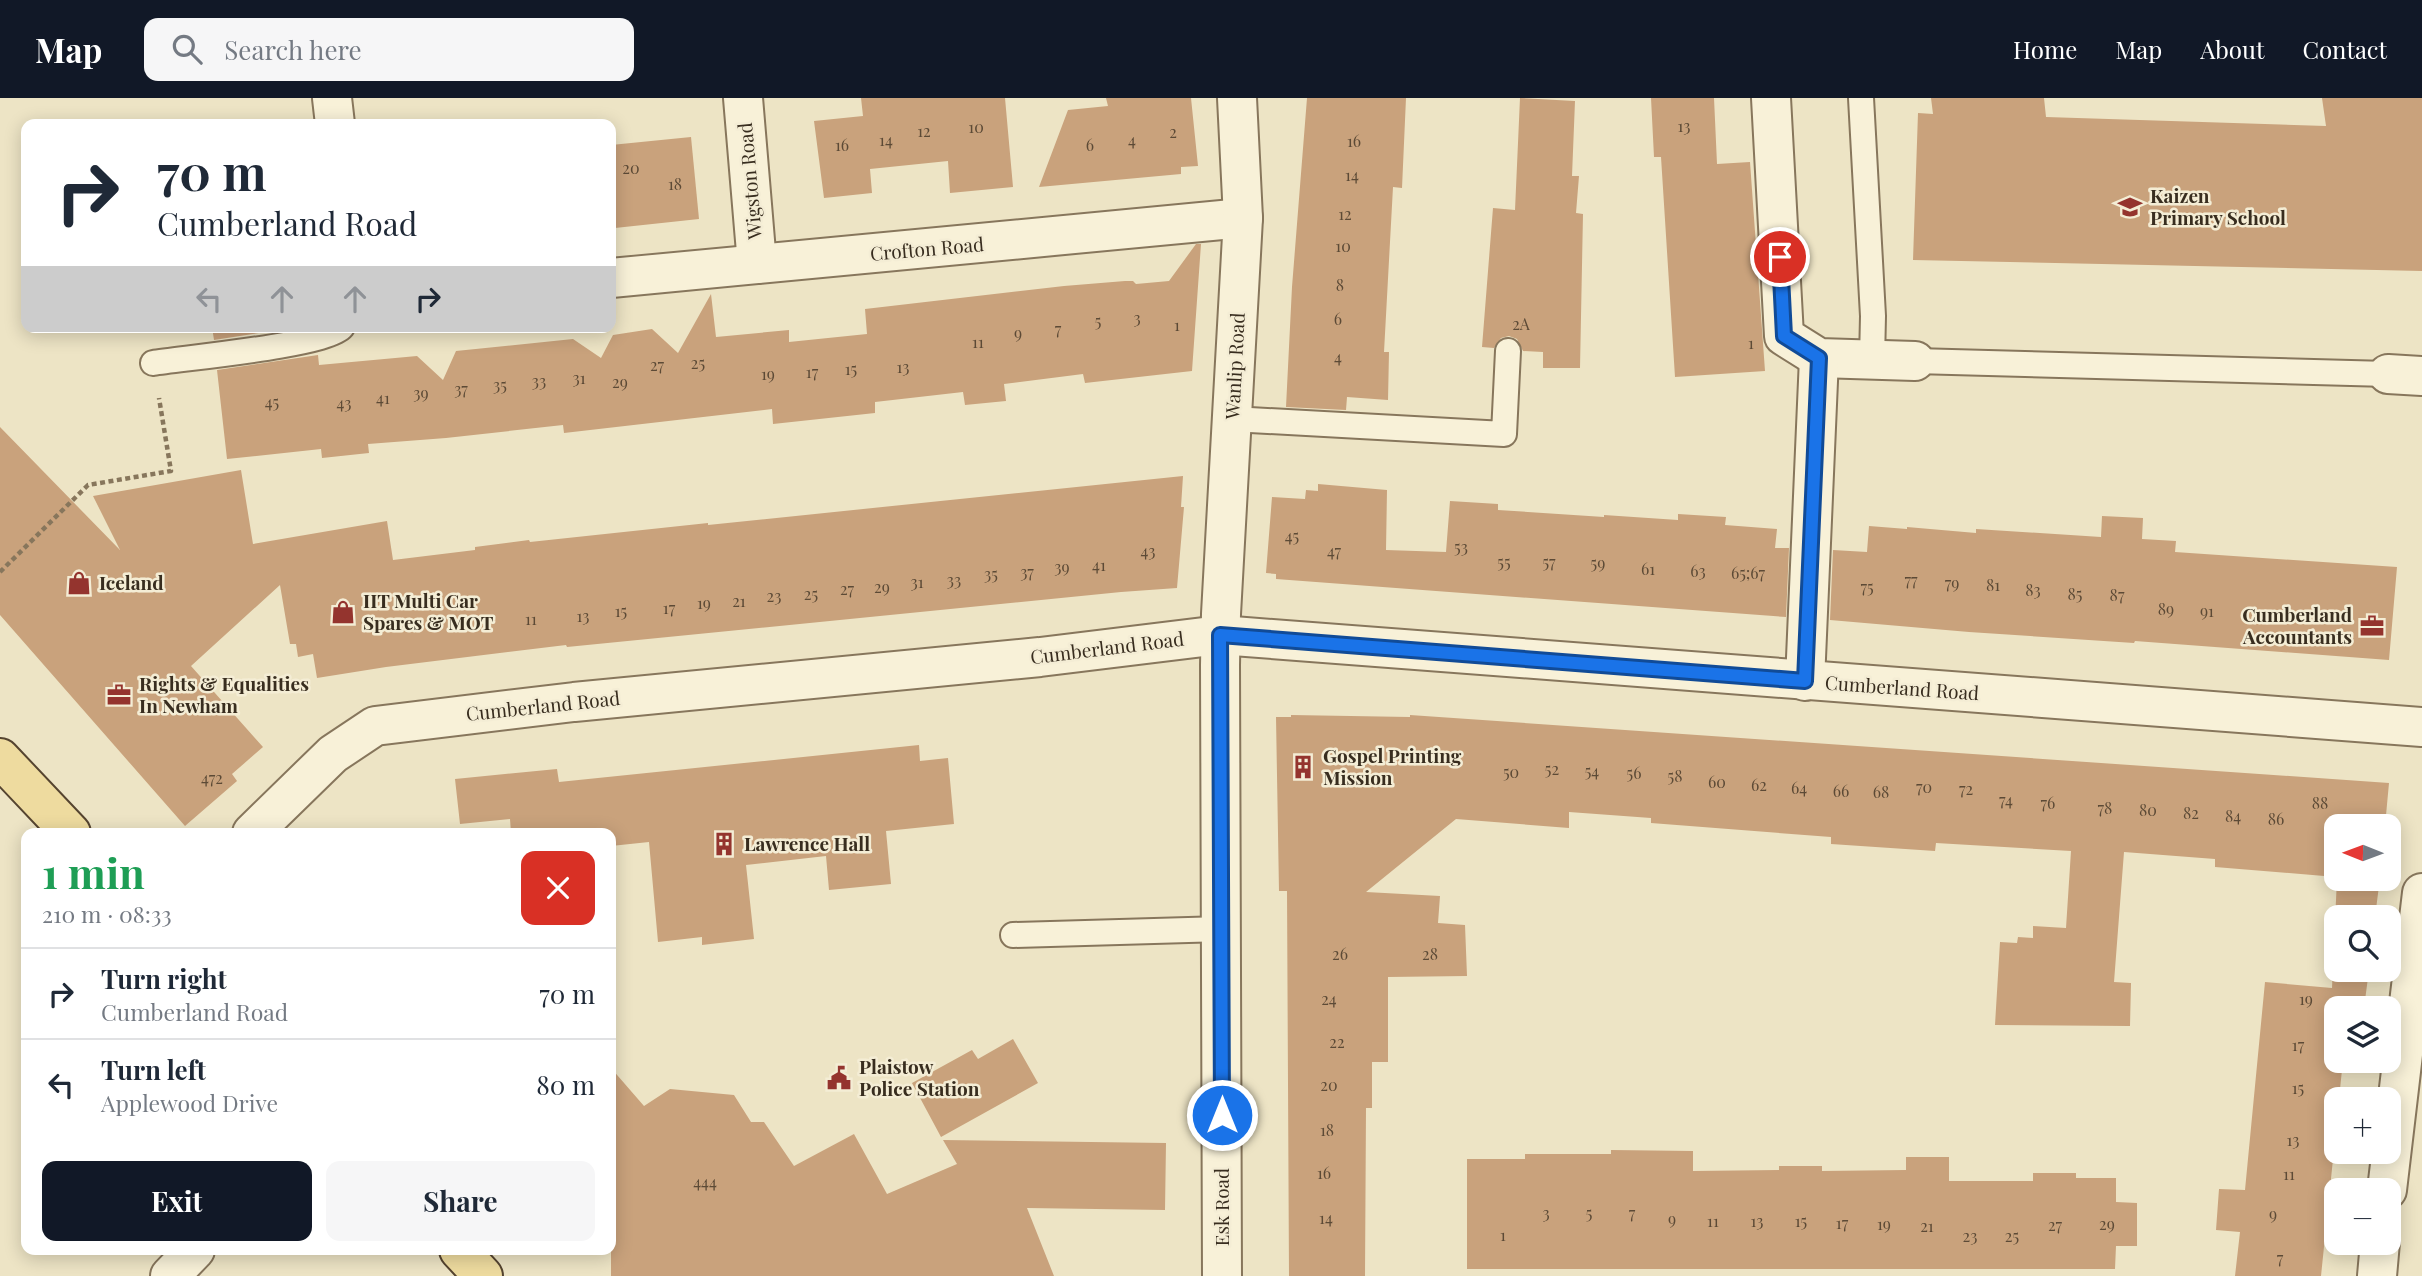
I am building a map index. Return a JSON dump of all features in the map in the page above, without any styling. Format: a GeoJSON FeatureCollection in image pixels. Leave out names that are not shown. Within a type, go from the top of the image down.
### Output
{"type":"FeatureCollection","features":[{"type":"Feature","properties":{"kind":"main road"},"geometry":{"type":"LineString","coordinates":[[2,763],[66,828]]}},
{"type":"Feature","properties":{"kind":"main road"},"geometry":{"type":"LineString","coordinates":[[464,1255],[483,1276]]}},
{"type":"Feature","properties":{"kind":"street"},"geometry":{"type":"LineString","coordinates":[[332,98],[334,119]]}},
{"type":"Feature","properties":{"kind":"street","name":"Wigston Road"},"geometry":{"type":"LineString","coordinates":[[743,98],[757,264]]}},
{"type":"Feature","properties":{"kind":"street","name":"Wanlip Road"},"geometry":{"type":"LineString","coordinates":[[1220,635],[1243,218],[1237,98]]}},
{"type":"Feature","properties":{"kind":"street"},"geometry":{"type":"LineString","coordinates":[[1771,98],[1784,336],[1819,358],[1915,361]]}},
{"type":"Feature","properties":{"kind":"street","name":"Crofton Road"},"geometry":{"type":"LineString","coordinates":[[616,278],[1243,218]]}},
{"type":"Feature","properties":{"kind":"street"},"geometry":{"type":"LineString","coordinates":[[1805,681],[1819,358]]}},
{"type":"Feature","properties":{"kind":"street","name":"Cumberland Road"},"geometry":{"type":"LineString","coordinates":[[257,828],[333,754],[375,726],[547,705],[1040,657],[1220,635],[2422,727]]}},
{"type":"Feature","properties":{"kind":"street","name":"Esk Road"},"geometry":{"type":"LineString","coordinates":[[1220,635],[1222,1276]]}},
{"type":"Feature","properties":{"kind":"street"},"geometry":{"type":"LineString","coordinates":[[2388,1178],[2422,894]]}},
{"type":"Feature","properties":{"kind":"street"},"geometry":{"type":"LineString","coordinates":[[170,1276],[190,1255]]}},
{"type":"Feature","properties":{"kind":"street"},"geometry":{"type":"LineString","coordinates":[[2377,1276],[2379,1255]]}},
{"type":"Feature","properties":{"kind":"lane"},"geometry":{"type":"LineString","coordinates":[[1861,98],[1873,316],[1872,360]]}},
{"type":"Feature","properties":{"kind":"lane"},"geometry":{"type":"LineString","coordinates":[[153,363],[310,341],[338,333]]}},
{"type":"Feature","properties":{"kind":"lane"},"geometry":{"type":"LineString","coordinates":[[1232,419],[1504,434],[1508,351]]}},
{"type":"Feature","properties":{"kind":"lane"},"geometry":{"type":"LineString","coordinates":[[1915,361],[2405,375]]}},
{"type":"Feature","properties":{"kind":"lane"},"geometry":{"type":"LineString","coordinates":[[1013,935],[1223,929]]}},
{"type":"Feature","properties":{"kind":"path"},"geometry":{"type":"LineString","coordinates":[[0,572],[88,485],[171,471],[153,363]]}},
{"type":"Feature","properties":{"kind":"building"},"geometry":{"type":"Polygon","coordinates":[[[861,98],[1005,98],[1013,187],[950,193],[948,161],[870,169],[872,193],[824,198],[814,121],[863,116],[861,98]]]}},
{"type":"Feature","properties":{"kind":"building"},"geometry":{"type":"Polygon","coordinates":[[[1106,98],[1191,98],[1198,166],[1181,167],[1181,174],[1039,187],[1068,110],[1108,106],[1106,98]]]}},
{"type":"Feature","properties":{"kind":"building"},"geometry":{"type":"Polygon","coordinates":[[[1307,98],[1406,98],[1402,188],[1393,187],[1384,352],[1389,352],[1388,400],[1347,397],[1346,410],[1286,407],[1292,287],[1307,98]]]}},
{"type":"Feature","properties":{"kind":"building"},"geometry":{"type":"Polygon","coordinates":[[[1520,98],[1575,101],[1572,176],[1579,176],[1576,213],[1583,214],[1580,368],[1543,368],[1543,352],[1523,351],[1517,339],[1509,336],[1501,338],[1494,348],[1482,347],[1493,208],[1515,210],[1520,98]]]}},
{"type":"Feature","properties":{"kind":"building"},"geometry":{"type":"Polygon","coordinates":[[[1651,98],[1714,98],[1717,164],[1750,162],[1765,371],[1675,377],[1661,157],[1654,157],[1651,98]]]}},
{"type":"Feature","properties":{"kind":"building"},"geometry":{"type":"Polygon","coordinates":[[[1931,98],[2044,98],[2046,117],[2326,126],[2322,98],[2422,98],[2422,271],[1913,260],[1918,113],[1933,114],[1931,98]]]}},
{"type":"Feature","properties":{"kind":"building"},"geometry":{"type":"Polygon","coordinates":[[[691,137],[699,219],[616,228],[616,144],[691,137]]]}},
{"type":"Feature","properties":{"kind":"building"},"geometry":{"type":"Polygon","coordinates":[[[1196,244],[1201,244],[1192,371],[1085,383],[1083,374],[1004,384],[1006,401],[965,405],[963,392],[875,402],[875,413],[773,424],[772,409],[564,433],[563,425],[368,444],[369,453],[322,458],[321,449],[227,459],[217,370],[318,355],[319,365],[417,356],[443,380],[456,351],[573,339],[601,358],[613,335],[652,329],[678,353],[711,294],[716,337],[789,330],[789,342],[867,334],[865,309],[1064,286],[1169,281],[1196,244]]]}},
{"type":"Feature","properties":{"kind":"building"},"geometry":{"type":"Polygon","coordinates":[[[213,333],[259,333],[214,340],[213,333]]]}},
{"type":"Feature","properties":{"kind":"building"},"geometry":{"type":"Polygon","coordinates":[[[0,427],[120,550],[93,496],[241,470],[253,544],[387,521],[393,560],[529,540],[708,525],[1183,476],[1181,507],[1184,507],[1177,588],[566,645],[317,678],[313,654],[298,657],[296,644],[290,644],[280,585],[191,666],[263,747],[232,774],[237,781],[185,826],[0,615],[0,427]]]}},
{"type":"Feature","properties":{"kind":"building"},"geometry":{"type":"Polygon","coordinates":[[[1318,484],[1387,490],[1386,550],[1446,552],[1450,501],[1498,504],[1498,510],[1604,517],[1678,520],[1678,514],[1726,517],[1725,525],[1777,529],[1775,548],[1789,548],[1786,617],[1276,579],[1276,574],[1266,573],[1272,497],[1305,499],[1306,490],[1318,491],[1318,484]]]}},
{"type":"Feature","properties":{"kind":"building"},"geometry":{"type":"Polygon","coordinates":[[[2102,516],[2143,518],[2142,539],[2176,541],[2175,552],[2397,567],[2389,660],[1830,620],[1833,550],[1867,552],[1869,526],[2101,537],[2102,516]]]}},
{"type":"Feature","properties":{"kind":"building"},"geometry":{"type":"Polygon","coordinates":[[[1410,715],[2389,783],[2386,814],[2324,814],[2324,876],[2215,867],[2215,859],[2124,852],[2114,982],[2131,983],[2130,1026],[1995,1025],[2000,942],[2017,943],[2018,937],[2033,938],[2033,926],[2066,928],[2071,851],[1936,843],[1935,851],[1831,844],[1831,837],[1651,823],[1651,818],[1569,812],[1569,828],[1456,819],[1366,892],[1440,896],[1438,923],[1465,925],[1467,976],[1388,977],[1388,1062],[1372,1062],[1372,1108],[1366,1108],[1365,1276],[1289,1276],[1287,891],[1279,891],[1276,717],[1410,715]]]}},
{"type":"Feature","properties":{"kind":"building","name":"Lawrence Hall"},"geometry":{"type":"Polygon","coordinates":[[[919,745],[920,761],[948,758],[954,824],[886,831],[891,884],[829,890],[826,856],[746,865],[754,939],[702,945],[702,937],[658,942],[649,842],[616,845],[616,828],[511,828],[510,819],[460,824],[455,779],[557,769],[559,782],[919,745]]]}},
{"type":"Feature","properties":{"kind":"building"},"geometry":{"type":"Polygon","coordinates":[[[2336,891],[2378,891],[2377,905],[2336,905],[2336,891]]]}},
{"type":"Feature","properties":{"kind":"building"},"geometry":{"type":"Polygon","coordinates":[[[2265,982],[2332,988],[2332,982],[2367,982],[2366,996],[2324,996],[2324,1073],[2342,1073],[2340,1087],[2324,1087],[2324,1164],[2333,1164],[2331,1178],[2324,1178],[2324,1247],[2321,1276],[2235,1276],[2240,1232],[2216,1230],[2219,1189],[2245,1190],[2265,982]]]}},
{"type":"Feature","properties":{"kind":"building"},"geometry":{"type":"Polygon","coordinates":[[[1013,1039],[1038,1083],[941,1137],[912,1083],[972,1050],[978,1059],[1013,1039]]]}},
{"type":"Feature","properties":{"kind":"building"},"geometry":{"type":"Polygon","coordinates":[[[616,1074],[644,1106],[670,1089],[734,1095],[751,1122],[764,1122],[794,1166],[854,1134],[887,1194],[957,1164],[943,1140],[1166,1143],[1165,1210],[1027,1208],[1054,1276],[611,1276],[611,1255],[616,1255],[616,1074]]]}},
{"type":"Feature","properties":{"kind":"building"},"geometry":{"type":"Polygon","coordinates":[[[1611,1150],[1693,1151],[1693,1171],[1779,1170],[1779,1166],[1822,1166],[1822,1171],[1906,1170],[1906,1157],[1949,1157],[1949,1181],[2033,1181],[2033,1173],[2076,1173],[2076,1178],[2116,1178],[2116,1202],[2137,1203],[2137,1246],[2116,1246],[2115,1269],[1467,1269],[1467,1159],[1525,1159],[1525,1154],[1611,1154],[1611,1150]]]}},
{"type":"Feature","properties":{"kind":"place","name":"Kaizen Primary School"},"geometry":{"type":"Point","coordinates":[2130,207]}},
{"type":"Feature","properties":{"kind":"place","name":"Iceland"},"geometry":{"type":"Point","coordinates":[79,583]}},
{"type":"Feature","properties":{"kind":"place","name":"IIT Multi Car Spares & MOT"},"geometry":{"type":"Point","coordinates":[343,612]}},
{"type":"Feature","properties":{"kind":"place","name":"Cumberland Accountants"},"geometry":{"type":"Point","coordinates":[2372,626]}},
{"type":"Feature","properties":{"kind":"place","name":"Rights & Equalities In Newham"},"geometry":{"type":"Point","coordinates":[119,695]}},
{"type":"Feature","properties":{"kind":"place","name":"Gospel Printing Mission"},"geometry":{"type":"Point","coordinates":[1303,767]}},
{"type":"Feature","properties":{"kind":"place","name":"Lawrence Hall"},"geometry":{"type":"Point","coordinates":[724,844]}},
{"type":"Feature","properties":{"kind":"place","name":"Plaistow Police Station"},"geometry":{"type":"Point","coordinates":[839,1078]}},
{"type":"Feature","properties":{"kind":"route"},"geometry":{"type":"LineString","coordinates":[[1222,1115],[1220,635],[1805,681],[1819,358],[1784,336],[1780,257]]}}]}
